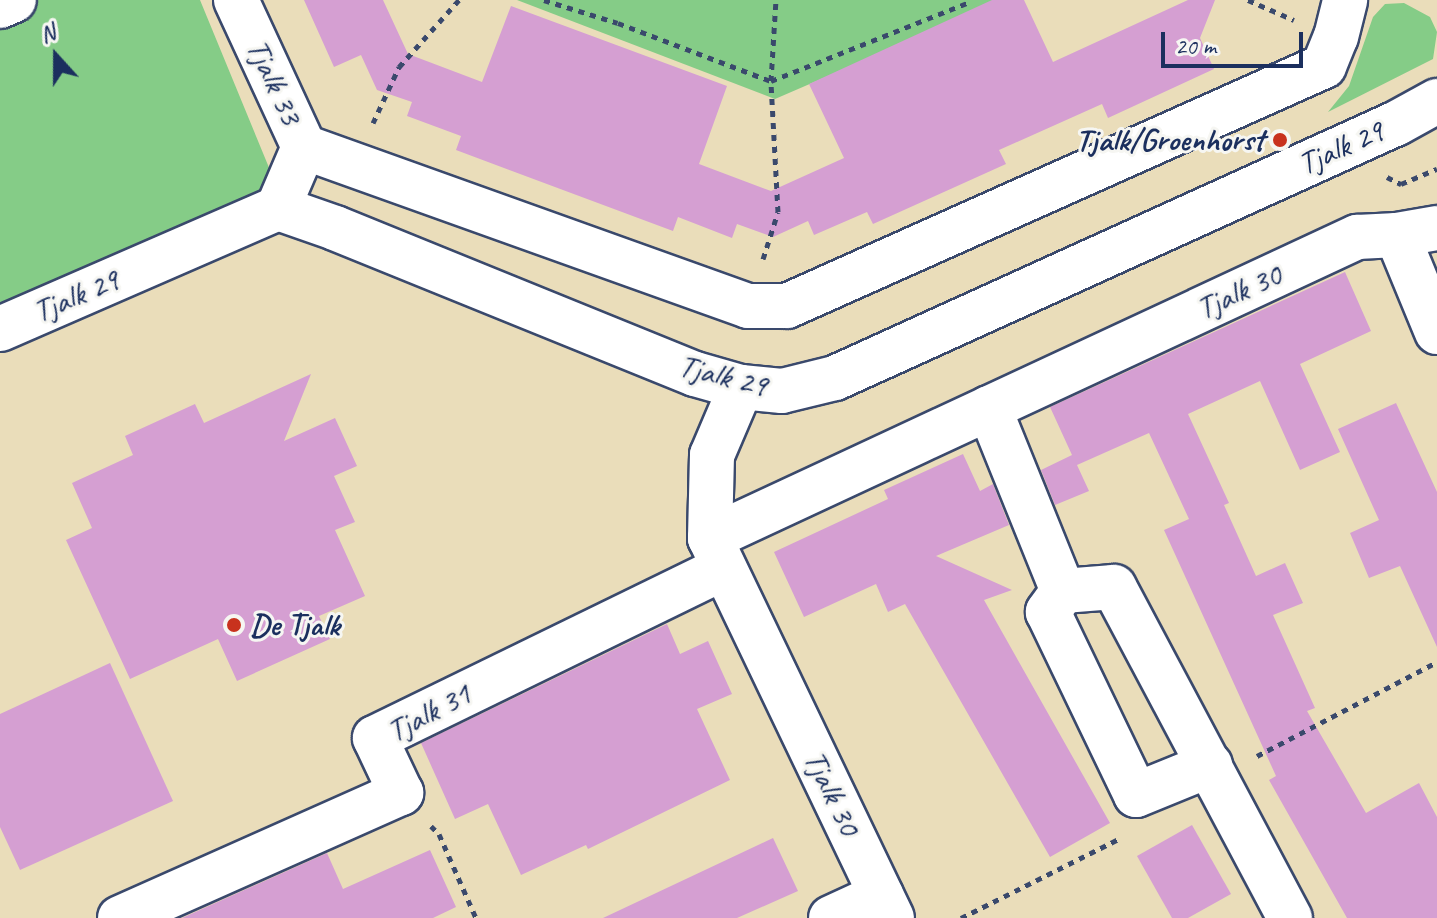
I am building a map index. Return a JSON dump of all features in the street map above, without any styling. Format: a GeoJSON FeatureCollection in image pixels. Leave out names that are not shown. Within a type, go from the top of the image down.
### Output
{"type":"FeatureCollection","features":[{"type":"Feature","properties":{"kind":"street"},"geometry":{"type":"LineString","coordinates":[[0,6],[14,0]]}},
{"type":"Feature","properties":{"kind":"street","name":"Tjalk 33"},"geometry":{"type":"LineString","coordinates":[[236,0],[304,147],[278,208]]}},
{"type":"Feature","properties":{"kind":"street"},"geometry":{"type":"LineString","coordinates":[[304,147],[748,306],[787,306],[1324,66],[1336,37],[1345,0]]}},
{"type":"Feature","properties":{"kind":"street","name":"Tjalk 29"},"geometry":{"type":"LineString","coordinates":[[0,329],[278,208],[335,228],[695,374],[741,387],[782,391],[835,378],[1397,123],[1437,101]]}},
{"type":"Feature","properties":{"kind":"street","name":"Tjalk 30"},"geometry":{"type":"LineString","coordinates":[[717,553],[989,408],[1357,237],[1417,232],[1437,332]]}},
{"type":"Feature","properties":{"kind":"street","name":"Tjalk 30"},"geometry":{"type":"LineString","coordinates":[[741,387],[712,455],[717,553],[887,906]]}},
{"type":"Feature","properties":{"kind":"street"},"geometry":{"type":"LineString","coordinates":[[989,408],[1063,591]]}},
{"type":"Feature","properties":{"kind":"street","name":"Tjalk 31"},"geometry":{"type":"LineString","coordinates":[[120,918],[401,793],[375,738],[717,553]]}},
{"type":"Feature","properties":{"kind":"street"},"geometry":{"type":"LineString","coordinates":[[1213,771],[1136,795],[1048,612],[1063,591],[1114,587],[1213,771],[1290,918]]}},
{"type":"Feature","properties":{"kind":"street"},"geometry":{"type":"LineString","coordinates":[[831,918],[887,906]]}},
{"type":"Feature","properties":{"kind":"path"},"geometry":{"type":"LineString","coordinates":[[544,0],[618,23],[771,81],[969,1]]}},
{"type":"Feature","properties":{"kind":"path"},"geometry":{"type":"LineString","coordinates":[[748,306],[778,212],[771,81],[776,0]]}},
{"type":"Feature","properties":{"kind":"path"},"geometry":{"type":"LineString","coordinates":[[1213,771],[1437,662]]}},
{"type":"Feature","properties":{"kind":"path"},"geometry":{"type":"LineString","coordinates":[[401,793],[439,834],[476,918]]}},
{"type":"Feature","properties":{"kind":"path"},"geometry":{"type":"LineString","coordinates":[[961,918],[1126,836]]}},
{"type":"Feature","properties":{"kind":"green space"},"geometry":{"type":"Polygon","coordinates":[[[16,0],[200,0],[277,187],[225,207],[0,318],[0,7],[16,0]]]}},
{"type":"Feature","properties":{"kind":"green space"},"geometry":{"type":"Polygon","coordinates":[[[517,0],[1004,0],[775,99],[517,0]]]}},
{"type":"Feature","properties":{"kind":"green space"},"geometry":{"type":"Polygon","coordinates":[[[1404,3],[1430,17],[1437,32],[1433,59],[1328,112],[1349,86],[1373,17],[1385,4],[1404,3]]]}},
{"type":"Feature","properties":{"kind":"building"},"geometry":{"type":"Polygon","coordinates":[[[304,0],[383,0],[408,54],[482,82],[511,6],[727,86],[699,164],[771,191],[844,158],[809,84],[992,0],[1024,0],[1053,62],[1188,0],[1215,0],[1200,38],[1214,69],[1108,118],[1102,104],[999,150],[1006,164],[873,224],[867,212],[814,235],[808,221],[773,237],[737,224],[732,238],[678,217],[673,231],[456,150],[461,136],[407,116],[412,102],[377,90],[361,55],[334,67],[304,0]]]}},
{"type":"Feature","properties":{"kind":"building"},"geometry":{"type":"Polygon","coordinates":[[[1345,272],[1371,331],[1300,364],[1340,452],[1300,470],[1260,381],[1188,414],[1229,503],[1224,505],[1256,576],[1285,563],[1303,603],[1273,615],[1315,708],[1307,711],[1366,813],[1419,783],[1437,817],[1437,918],[1347,918],[1269,780],[1276,776],[1164,530],[1189,519],[1149,433],[1077,465],[1089,491],[1055,505],[1041,470],[1072,455],[1050,407],[1345,272]]]}},
{"type":"Feature","properties":{"kind":"building"},"geometry":{"type":"Polygon","coordinates":[[[311,374],[284,441],[335,418],[357,466],[334,476],[355,522],[335,530],[365,596],[319,616],[330,639],[237,681],[218,639],[130,679],[66,540],[92,528],[72,483],[133,455],[125,436],[195,404],[204,423],[311,374]]]}},
{"type":"Feature","properties":{"kind":"building"},"geometry":{"type":"Polygon","coordinates":[[[1396,403],[1437,492],[1437,647],[1400,566],[1369,578],[1350,533],[1379,520],[1338,429],[1396,403]]]}},
{"type":"Feature","properties":{"kind":"building"},"geometry":{"type":"Polygon","coordinates":[[[963,454],[980,491],[993,484],[1009,525],[936,556],[1012,590],[984,600],[1110,823],[1050,857],[905,604],[888,612],[876,584],[804,617],[774,552],[888,499],[884,490],[963,454]]]}},
{"type":"Feature","properties":{"kind":"building"},"geometry":{"type":"Polygon","coordinates":[[[667,624],[680,654],[708,641],[732,694],[697,709],[730,780],[588,849],[586,845],[521,875],[488,804],[455,819],[421,743],[667,624]]]}},
{"type":"Feature","properties":{"kind":"building"},"geometry":{"type":"Polygon","coordinates":[[[110,663],[173,801],[20,870],[0,827],[0,714],[110,663]]]}},
{"type":"Feature","properties":{"kind":"building"},"geometry":{"type":"Polygon","coordinates":[[[1192,825],[1231,894],[1188,918],[1172,918],[1137,856],[1192,825]]]}},
{"type":"Feature","properties":{"kind":"building"},"geometry":{"type":"Polygon","coordinates":[[[773,838],[798,891],[737,918],[603,918],[773,838]]]}},
{"type":"Feature","properties":{"kind":"building"},"geometry":{"type":"Polygon","coordinates":[[[430,850],[456,907],[433,918],[182,918],[327,853],[343,889],[430,850]]]}},
{"type":"Feature","properties":{"kind":"place","name":"Tjalk/Groenhorst"},"geometry":{"type":"Point","coordinates":[1280,140]}},
{"type":"Feature","properties":{"kind":"place","name":"De Tjalk"},"geometry":{"type":"Point","coordinates":[234,625]}}]}
